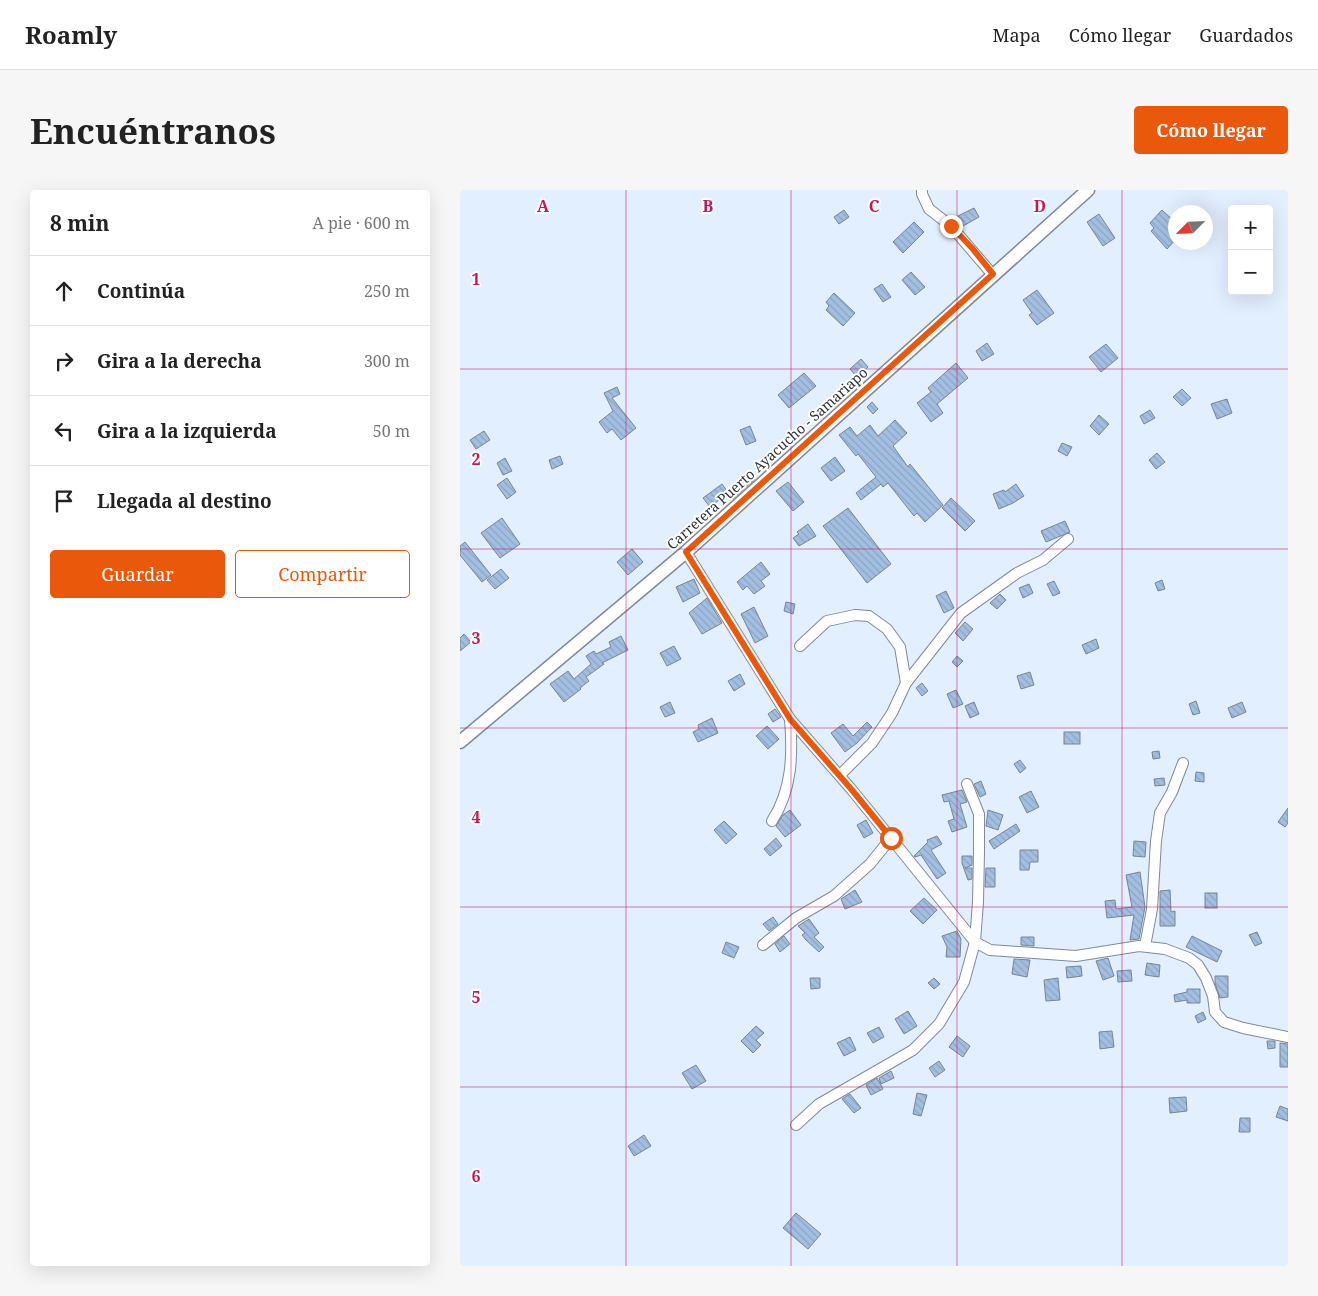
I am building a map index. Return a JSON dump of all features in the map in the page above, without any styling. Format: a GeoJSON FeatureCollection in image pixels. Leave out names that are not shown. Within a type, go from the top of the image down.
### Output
{"type":"FeatureCollection","features":[{"type":"Feature","properties":{"kind":"street"},"geometry":{"type":"LineString","coordinates":[[922,190],[929,209],[951,226],[993,274]]}},
{"type":"Feature","properties":{"kind":"street","name":"Carretera Puerto Ayacucho - Samariapo"},"geometry":{"type":"LineString","coordinates":[[460,742],[686,552],[1088,190]]}},
{"type":"Feature","properties":{"kind":"street"},"geometry":{"type":"LineString","coordinates":[[840,776],[872,743],[892,712],[906,683],[961,613],[1017,574],[1043,560],[1068,539]]}},
{"type":"Feature","properties":{"kind":"street"},"geometry":{"type":"LineString","coordinates":[[686,552],[790,719],[840,776],[975,942],[990,950],[1076,956],[1145,946],[1165,949],[1189,958],[1198,965],[1206,978],[1213,996],[1215,1012],[1224,1022],[1243,1028],[1288,1037]]}},
{"type":"Feature","properties":{"kind":"street"},"geometry":{"type":"LineString","coordinates":[[800,646],[827,621],[855,615],[869,616],[887,629],[900,647],[906,683]]}},
{"type":"Feature","properties":{"kind":"street"},"geometry":{"type":"LineString","coordinates":[[772,821],[781,807],[789,778],[792,745],[790,719]]}},
{"type":"Feature","properties":{"kind":"street"},"geometry":{"type":"LineString","coordinates":[[1145,946],[1152,909],[1156,841],[1160,813],[1172,792],[1183,763]]}},
{"type":"Feature","properties":{"kind":"street"},"geometry":{"type":"LineString","coordinates":[[796,1125],[819,1104],[913,1050],[939,1024],[964,982],[975,942],[978,902],[979,814],[967,784]]}},
{"type":"Feature","properties":{"kind":"street"},"geometry":{"type":"LineString","coordinates":[[763,945],[796,918],[834,896],[870,864],[891,838]]}},
{"type":"Feature","properties":{"kind":"building"},"geometry":{"type":"Polygon","coordinates":[[[974,208],[979,217],[963,226],[958,216],[974,208]]]}},
{"type":"Feature","properties":{"kind":"building"},"geometry":{"type":"Polygon","coordinates":[[[844,210],[849,217],[839,224],[834,217],[844,210]]]}},
{"type":"Feature","properties":{"kind":"building"},"geometry":{"type":"Polygon","coordinates":[[[1162,210],[1168,216],[1167,249],[1151,231],[1154,228],[1150,223],[1162,210]]]}},
{"type":"Feature","properties":{"kind":"building"},"geometry":{"type":"Polygon","coordinates":[[[1099,214],[1115,238],[1103,246],[1087,222],[1099,214]]]}},
{"type":"Feature","properties":{"kind":"building"},"geometry":{"type":"Polygon","coordinates":[[[914,222],[924,232],[903,253],[893,242],[914,222]]]}},
{"type":"Feature","properties":{"kind":"building"},"geometry":{"type":"Polygon","coordinates":[[[911,272],[925,287],[915,295],[902,280],[911,272]]]}},
{"type":"Feature","properties":{"kind":"building"},"geometry":{"type":"Polygon","coordinates":[[[882,284],[891,297],[883,302],[874,289],[882,284]]]}},
{"type":"Feature","properties":{"kind":"building"},"geometry":{"type":"Polygon","coordinates":[[[1037,290],[1054,313],[1037,325],[1029,315],[1032,313],[1023,300],[1037,290]]]}},
{"type":"Feature","properties":{"kind":"building"},"geometry":{"type":"Polygon","coordinates":[[[834,293],[855,313],[843,326],[826,310],[829,306],[826,302],[834,293]]]}},
{"type":"Feature","properties":{"kind":"building"},"geometry":{"type":"Polygon","coordinates":[[[987,343],[994,354],[982,361],[976,351],[987,343]]]}},
{"type":"Feature","properties":{"kind":"building"},"geometry":{"type":"Polygon","coordinates":[[[1106,344],[1118,358],[1101,372],[1089,357],[1106,344]]]}},
{"type":"Feature","properties":{"kind":"building"},"geometry":{"type":"Polygon","coordinates":[[[861,359],[868,367],[857,377],[850,369],[861,359]]]}},
{"type":"Feature","properties":{"kind":"building"},"geometry":{"type":"Polygon","coordinates":[[[956,363],[968,378],[937,404],[943,413],[931,422],[917,403],[931,392],[928,388],[956,363]]]}},
{"type":"Feature","properties":{"kind":"building"},"geometry":{"type":"Polygon","coordinates":[[[804,373],[816,386],[789,408],[778,395],[804,373]]]}},
{"type":"Feature","properties":{"kind":"building"},"geometry":{"type":"Polygon","coordinates":[[[617,387],[620,394],[612,398],[636,428],[621,440],[612,429],[607,433],[599,422],[613,411],[604,393],[617,387]]]}},
{"type":"Feature","properties":{"kind":"building"},"geometry":{"type":"Polygon","coordinates":[[[1182,389],[1191,398],[1182,406],[1173,397],[1182,389]]]}},
{"type":"Feature","properties":{"kind":"building"},"geometry":{"type":"Polygon","coordinates":[[[1227,399],[1232,413],[1217,419],[1211,404],[1227,399]]]}},
{"type":"Feature","properties":{"kind":"building"},"geometry":{"type":"Polygon","coordinates":[[[872,402],[878,409],[873,414],[867,407],[872,402]]]}},
{"type":"Feature","properties":{"kind":"building"},"geometry":{"type":"Polygon","coordinates":[[[1150,410],[1155,418],[1144,424],[1140,416],[1150,410]]]}},
{"type":"Feature","properties":{"kind":"building"},"geometry":{"type":"Polygon","coordinates":[[[1099,415],[1109,424],[1099,435],[1090,426],[1099,415]]]}},
{"type":"Feature","properties":{"kind":"building"},"geometry":{"type":"Polygon","coordinates":[[[895,420],[907,433],[893,446],[908,467],[910,464],[943,505],[925,522],[917,513],[914,516],[888,483],[883,487],[881,484],[861,500],[856,493],[876,477],[858,454],[856,456],[839,435],[850,427],[857,436],[870,425],[878,436],[895,420]]]}},
{"type":"Feature","properties":{"kind":"building"},"geometry":{"type":"Polygon","coordinates":[[[750,426],[756,441],[746,445],[740,430],[750,426]]]}},
{"type":"Feature","properties":{"kind":"building"},"geometry":{"type":"Polygon","coordinates":[[[484,431],[490,440],[476,449],[470,440],[484,431]]]}},
{"type":"Feature","properties":{"kind":"building"},"geometry":{"type":"Polygon","coordinates":[[[1062,443],[1072,447],[1067,456],[1058,451],[1062,443]]]}},
{"type":"Feature","properties":{"kind":"building"},"geometry":{"type":"Polygon","coordinates":[[[1157,453],[1165,462],[1156,469],[1149,460],[1157,453]]]}},
{"type":"Feature","properties":{"kind":"building"},"geometry":{"type":"Polygon","coordinates":[[[560,456],[563,464],[552,469],[549,460],[560,456]]]}},
{"type":"Feature","properties":{"kind":"building"},"geometry":{"type":"Polygon","coordinates":[[[835,457],[845,471],[831,481],[821,468],[835,457]]]}},
{"type":"Feature","properties":{"kind":"building"},"geometry":{"type":"Polygon","coordinates":[[[505,458],[512,471],[503,475],[497,463],[505,458]]]}},
{"type":"Feature","properties":{"kind":"building"},"geometry":{"type":"Polygon","coordinates":[[[751,474],[755,479],[733,499],[729,493],[751,474]]]}},
{"type":"Feature","properties":{"kind":"building"},"geometry":{"type":"Polygon","coordinates":[[[507,478],[516,492],[507,499],[497,485],[507,478]]]}},
{"type":"Feature","properties":{"kind":"building"},"geometry":{"type":"Polygon","coordinates":[[[788,482],[804,502],[793,511],[776,491],[788,482]]]}},
{"type":"Feature","properties":{"kind":"building"},"geometry":{"type":"Polygon","coordinates":[[[722,484],[730,495],[723,500],[722,498],[710,507],[703,498],[722,484]]]}},
{"type":"Feature","properties":{"kind":"building"},"geometry":{"type":"Polygon","coordinates":[[[1016,484],[1024,496],[999,509],[993,494],[1004,490],[1005,492],[1016,484]]]}},
{"type":"Feature","properties":{"kind":"building"},"geometry":{"type":"Polygon","coordinates":[[[951,498],[975,521],[965,531],[942,508],[951,498]]]}},
{"type":"Feature","properties":{"kind":"building"},"geometry":{"type":"Polygon","coordinates":[[[848,508],[891,564],[867,583],[823,526],[848,508]]]}},
{"type":"Feature","properties":{"kind":"building"},"geometry":{"type":"Polygon","coordinates":[[[502,518],[520,544],[500,558],[481,533],[502,518]]]}},
{"type":"Feature","properties":{"kind":"building"},"geometry":{"type":"Polygon","coordinates":[[[1065,521],[1070,532],[1046,542],[1041,531],[1065,521]]]}},
{"type":"Feature","properties":{"kind":"building"},"geometry":{"type":"Polygon","coordinates":[[[808,524],[816,536],[799,546],[793,538],[799,534],[797,532],[808,524]]]}},
{"type":"Feature","properties":{"kind":"building"},"geometry":{"type":"Polygon","coordinates":[[[465,542],[491,575],[482,582],[460,555],[460,546],[465,542]]]}},
{"type":"Feature","properties":{"kind":"building"},"geometry":{"type":"Polygon","coordinates":[[[632,549],[643,562],[628,575],[617,562],[632,549]]]}},
{"type":"Feature","properties":{"kind":"building"},"geometry":{"type":"Polygon","coordinates":[[[761,562],[770,574],[761,581],[765,586],[754,594],[747,586],[743,590],[737,582],[761,562]]]}},
{"type":"Feature","properties":{"kind":"building"},"geometry":{"type":"Polygon","coordinates":[[[501,569],[509,578],[495,589],[487,580],[501,569]]]}},
{"type":"Feature","properties":{"kind":"building"},"geometry":{"type":"Polygon","coordinates":[[[694,579],[700,593],[683,602],[676,587],[694,579]]]}},
{"type":"Feature","properties":{"kind":"building"},"geometry":{"type":"Polygon","coordinates":[[[1162,580],[1165,589],[1158,591],[1155,583],[1162,580]]]}},
{"type":"Feature","properties":{"kind":"building"},"geometry":{"type":"Polygon","coordinates":[[[1054,581],[1060,593],[1053,596],[1047,584],[1054,581]]]}},
{"type":"Feature","properties":{"kind":"building"},"geometry":{"type":"Polygon","coordinates":[[[1029,584],[1033,593],[1023,598],[1019,588],[1029,584]]]}},
{"type":"Feature","properties":{"kind":"building"},"geometry":{"type":"Polygon","coordinates":[[[946,591],[954,608],[944,613],[936,596],[946,591]]]}},
{"type":"Feature","properties":{"kind":"building"},"geometry":{"type":"Polygon","coordinates":[[[1000,594],[1006,600],[997,609],[990,603],[1000,594]]]}},
{"type":"Feature","properties":{"kind":"building"},"geometry":{"type":"Polygon","coordinates":[[[707,598],[722,623],[702,634],[689,613],[707,598]]]}},
{"type":"Feature","properties":{"kind":"building"},"geometry":{"type":"Polygon","coordinates":[[[786,602],[795,604],[793,614],[784,611],[786,602]]]}},
{"type":"Feature","properties":{"kind":"building"},"geometry":{"type":"Polygon","coordinates":[[[754,607],[768,636],[755,643],[741,614],[754,607]]]}},
{"type":"Feature","properties":{"kind":"building"},"geometry":{"type":"Polygon","coordinates":[[[965,622],[973,629],[963,641],[955,633],[965,622]]]}},
{"type":"Feature","properties":{"kind":"building"},"geometry":{"type":"Polygon","coordinates":[[[464,634],[471,642],[460,651],[460,638],[464,634]]]}},
{"type":"Feature","properties":{"kind":"building"},"geometry":{"type":"Polygon","coordinates":[[[621,636],[628,650],[602,663],[604,664],[586,677],[589,681],[564,702],[550,684],[568,671],[574,679],[591,664],[586,656],[594,651],[596,654],[611,647],[609,642],[621,636]]]}},
{"type":"Feature","properties":{"kind":"building"},"geometry":{"type":"Polygon","coordinates":[[[1096,639],[1099,648],[1086,654],[1082,645],[1096,639]]]}},
{"type":"Feature","properties":{"kind":"building"},"geometry":{"type":"Polygon","coordinates":[[[674,646],[681,659],[667,666],[660,653],[674,646]]]}},
{"type":"Feature","properties":{"kind":"building"},"geometry":{"type":"Polygon","coordinates":[[[957,656],[963,661],[957,667],[952,662],[957,656]]]}},
{"type":"Feature","properties":{"kind":"building"},"geometry":{"type":"Polygon","coordinates":[[[1030,672],[1034,685],[1021,689],[1017,676],[1030,672]]]}},
{"type":"Feature","properties":{"kind":"building"},"geometry":{"type":"Polygon","coordinates":[[[740,674],[745,684],[734,691],[728,681],[740,674]]]}},
{"type":"Feature","properties":{"kind":"building"},"geometry":{"type":"Polygon","coordinates":[[[922,683],[928,691],[922,696],[916,688],[922,683]]]}},
{"type":"Feature","properties":{"kind":"building"},"geometry":{"type":"Polygon","coordinates":[[[956,690],[963,704],[953,708],[947,694],[956,690]]]}},
{"type":"Feature","properties":{"kind":"building"},"geometry":{"type":"Polygon","coordinates":[[[1196,701],[1200,713],[1193,715],[1189,704],[1196,701]]]}},
{"type":"Feature","properties":{"kind":"building"},"geometry":{"type":"Polygon","coordinates":[[[670,702],[675,713],[665,717],[660,707],[670,702]]]}},
{"type":"Feature","properties":{"kind":"building"},"geometry":{"type":"Polygon","coordinates":[[[974,702],[979,714],[970,718],[965,706],[974,702]]]}},
{"type":"Feature","properties":{"kind":"building"},"geometry":{"type":"Polygon","coordinates":[[[1242,702],[1246,712],[1232,718],[1228,708],[1242,702]]]}},
{"type":"Feature","properties":{"kind":"building"},"geometry":{"type":"Polygon","coordinates":[[[775,709],[781,717],[773,722],[768,714],[775,709]]]}},
{"type":"Feature","properties":{"kind":"building"},"geometry":{"type":"Polygon","coordinates":[[[712,718],[718,733],[698,742],[693,732],[699,729],[698,725],[712,718]]]}},
{"type":"Feature","properties":{"kind":"building"},"geometry":{"type":"Polygon","coordinates":[[[867,722],[872,727],[857,743],[845,752],[831,733],[843,724],[853,736],[867,722]]]}},
{"type":"Feature","properties":{"kind":"building"},"geometry":{"type":"Polygon","coordinates":[[[767,726],[779,739],[768,749],[756,736],[767,726]]]}},
{"type":"Feature","properties":{"kind":"building"},"geometry":{"type":"Polygon","coordinates":[[[1064,732],[1080,732],[1080,744],[1064,744],[1064,732]]]}},
{"type":"Feature","properties":{"kind":"building"},"geometry":{"type":"Polygon","coordinates":[[[1159,751],[1160,758],[1153,759],[1152,752],[1159,751]]]}},
{"type":"Feature","properties":{"kind":"building"},"geometry":{"type":"Polygon","coordinates":[[[1020,760],[1026,768],[1020,773],[1014,764],[1020,760]]]}},
{"type":"Feature","properties":{"kind":"building"},"geometry":{"type":"Polygon","coordinates":[[[1196,772],[1204,773],[1204,782],[1195,781],[1196,772]]]}},
{"type":"Feature","properties":{"kind":"building"},"geometry":{"type":"Polygon","coordinates":[[[1164,778],[1165,785],[1155,786],[1154,779],[1164,778]]]}},
{"type":"Feature","properties":{"kind":"building"},"geometry":{"type":"Polygon","coordinates":[[[981,781],[986,794],[980,797],[974,784],[981,781]]]}},
{"type":"Feature","properties":{"kind":"building"},"geometry":{"type":"Polygon","coordinates":[[[962,790],[967,802],[960,804],[967,827],[952,832],[948,821],[954,819],[949,801],[944,802],[942,795],[962,790]]]}},
{"type":"Feature","properties":{"kind":"building"},"geometry":{"type":"Polygon","coordinates":[[[1031,791],[1039,807],[1027,813],[1019,797],[1031,791]]]}},
{"type":"Feature","properties":{"kind":"building"},"geometry":{"type":"Polygon","coordinates":[[[1288,808],[1288,823],[1285,827],[1278,822],[1288,808]]]}},
{"type":"Feature","properties":{"kind":"building"},"geometry":{"type":"Polygon","coordinates":[[[790,810],[801,825],[785,837],[776,826],[783,815],[790,810]]]}},
{"type":"Feature","properties":{"kind":"building"},"geometry":{"type":"Polygon","coordinates":[[[988,810],[1003,815],[998,830],[986,826],[988,810]]]}},
{"type":"Feature","properties":{"kind":"building"},"geometry":{"type":"Polygon","coordinates":[[[866,820],[873,833],[864,838],[857,825],[866,820]]]}},
{"type":"Feature","properties":{"kind":"building"},"geometry":{"type":"Polygon","coordinates":[[[724,821],[737,834],[726,844],[714,830],[724,821]]]}},
{"type":"Feature","properties":{"kind":"building"},"geometry":{"type":"Polygon","coordinates":[[[1016,824],[1020,831],[994,849],[989,841],[1016,824]]]}},
{"type":"Feature","properties":{"kind":"building"},"geometry":{"type":"Polygon","coordinates":[[[937,836],[942,844],[931,850],[946,873],[937,879],[921,855],[914,856],[928,842],[927,840],[937,836]]]}},
{"type":"Feature","properties":{"kind":"building"},"geometry":{"type":"Polygon","coordinates":[[[776,838],[782,846],[770,856],[764,849],[776,838]]]}},
{"type":"Feature","properties":{"kind":"building"},"geometry":{"type":"Polygon","coordinates":[[[1134,841],[1146,842],[1145,857],[1133,856],[1134,841]]]}},
{"type":"Feature","properties":{"kind":"building"},"geometry":{"type":"Polygon","coordinates":[[[1020,850],[1038,850],[1038,862],[1030,862],[1029,870],[1020,870],[1020,850]]]}},
{"type":"Feature","properties":{"kind":"building"},"geometry":{"type":"Polygon","coordinates":[[[962,856],[972,856],[972,865],[965,868],[972,868],[972,879],[968,880],[962,863],[962,856]]]}},
{"type":"Feature","properties":{"kind":"building"},"geometry":{"type":"Polygon","coordinates":[[[986,868],[995,868],[995,887],[985,887],[986,868]]]}},
{"type":"Feature","properties":{"kind":"building"},"geometry":{"type":"Polygon","coordinates":[[[1140,872],[1145,907],[1139,939],[1130,940],[1134,915],[1107,918],[1105,901],[1115,900],[1116,909],[1132,907],[1126,875],[1140,872]]]}},
{"type":"Feature","properties":{"kind":"building"},"geometry":{"type":"Polygon","coordinates":[[[855,890],[862,902],[845,909],[841,899],[855,890]]]}},
{"type":"Feature","properties":{"kind":"building"},"geometry":{"type":"Polygon","coordinates":[[[1170,890],[1171,912],[1175,911],[1175,926],[1160,926],[1160,891],[1170,890]]]}},
{"type":"Feature","properties":{"kind":"building"},"geometry":{"type":"Polygon","coordinates":[[[1205,893],[1217,893],[1217,908],[1205,908],[1205,893]]]}},
{"type":"Feature","properties":{"kind":"building"},"geometry":{"type":"Polygon","coordinates":[[[924,898],[937,910],[923,924],[910,911],[924,898]]]}},
{"type":"Feature","properties":{"kind":"building"},"geometry":{"type":"Polygon","coordinates":[[[773,917],[778,924],[769,931],[763,924],[773,917]]]}},
{"type":"Feature","properties":{"kind":"building"},"geometry":{"type":"Polygon","coordinates":[[[809,919],[819,933],[814,937],[824,947],[819,952],[806,940],[802,935],[805,933],[798,926],[809,919]]]}},
{"type":"Feature","properties":{"kind":"building"},"geometry":{"type":"Polygon","coordinates":[[[957,931],[961,939],[960,957],[946,957],[947,947],[942,936],[957,931]]]}},
{"type":"Feature","properties":{"kind":"building"},"geometry":{"type":"Polygon","coordinates":[[[1257,932],[1262,943],[1255,946],[1249,935],[1257,932]]]}},
{"type":"Feature","properties":{"kind":"building"},"geometry":{"type":"Polygon","coordinates":[[[784,936],[790,944],[780,952],[775,944],[784,936]]]}},
{"type":"Feature","properties":{"kind":"building"},"geometry":{"type":"Polygon","coordinates":[[[1192,936],[1222,951],[1217,962],[1186,947],[1192,936]]]}},
{"type":"Feature","properties":{"kind":"building"},"geometry":{"type":"Polygon","coordinates":[[[1021,937],[1034,937],[1034,946],[1021,945],[1021,937]]]}},
{"type":"Feature","properties":{"kind":"building"},"geometry":{"type":"Polygon","coordinates":[[[726,942],[739,947],[734,958],[722,953],[726,942]]]}},
{"type":"Feature","properties":{"kind":"building"},"geometry":{"type":"Polygon","coordinates":[[[1108,958],[1114,976],[1103,980],[1096,961],[1108,958]]]}},
{"type":"Feature","properties":{"kind":"building"},"geometry":{"type":"Polygon","coordinates":[[[1014,959],[1030,960],[1027,977],[1012,974],[1014,959]]]}},
{"type":"Feature","properties":{"kind":"building"},"geometry":{"type":"Polygon","coordinates":[[[1147,963],[1160,965],[1159,977],[1145,975],[1147,963]]]}},
{"type":"Feature","properties":{"kind":"building"},"geometry":{"type":"Polygon","coordinates":[[[1081,966],[1082,976],[1067,978],[1066,967],[1081,966]]]}},
{"type":"Feature","properties":{"kind":"building"},"geometry":{"type":"Polygon","coordinates":[[[1131,970],[1132,981],[1118,982],[1117,971],[1131,970]]]}},
{"type":"Feature","properties":{"kind":"building"},"geometry":{"type":"Polygon","coordinates":[[[1215,976],[1228,976],[1228,997],[1220,998],[1215,983],[1215,976]]]}},
{"type":"Feature","properties":{"kind":"building"},"geometry":{"type":"Polygon","coordinates":[[[810,978],[820,978],[820,988],[811,989],[810,978]]]}},
{"type":"Feature","properties":{"kind":"building"},"geometry":{"type":"Polygon","coordinates":[[[934,978],[940,984],[934,989],[928,983],[934,978]]]}},
{"type":"Feature","properties":{"kind":"building"},"geometry":{"type":"Polygon","coordinates":[[[1058,978],[1060,1000],[1046,1001],[1044,980],[1058,978]]]}},
{"type":"Feature","properties":{"kind":"building"},"geometry":{"type":"Polygon","coordinates":[[[1187,989],[1200,989],[1200,1003],[1187,1003],[1187,1000],[1175,1002],[1174,995],[1187,992],[1187,989]]]}},
{"type":"Feature","properties":{"kind":"building"},"geometry":{"type":"Polygon","coordinates":[[[908,1011],[917,1026],[904,1034],[895,1019],[908,1011]]]}},
{"type":"Feature","properties":{"kind":"building"},"geometry":{"type":"Polygon","coordinates":[[[1203,1012],[1206,1019],[1198,1023],[1195,1016],[1203,1012]]]}},
{"type":"Feature","properties":{"kind":"building"},"geometry":{"type":"Polygon","coordinates":[[[756,1026],[764,1033],[756,1040],[761,1045],[753,1053],[741,1041],[756,1026]]]}},
{"type":"Feature","properties":{"kind":"building"},"geometry":{"type":"Polygon","coordinates":[[[879,1027],[884,1037],[873,1043],[867,1033],[879,1027]]]}},
{"type":"Feature","properties":{"kind":"building"},"geometry":{"type":"Polygon","coordinates":[[[1112,1031],[1114,1047],[1100,1049],[1099,1032],[1112,1031]]]}},
{"type":"Feature","properties":{"kind":"building"},"geometry":{"type":"Polygon","coordinates":[[[957,1036],[970,1046],[963,1057],[949,1047],[957,1036]]]}},
{"type":"Feature","properties":{"kind":"building"},"geometry":{"type":"Polygon","coordinates":[[[850,1037],[856,1050],[844,1056],[837,1043],[850,1037]]]}},
{"type":"Feature","properties":{"kind":"building"},"geometry":{"type":"Polygon","coordinates":[[[1267,1041],[1275,1041],[1275,1048],[1268,1049],[1267,1041]]]}},
{"type":"Feature","properties":{"kind":"building"},"geometry":{"type":"Polygon","coordinates":[[[1280,1043],[1288,1044],[1288,1067],[1280,1067],[1280,1043]]]}},
{"type":"Feature","properties":{"kind":"building"},"geometry":{"type":"Polygon","coordinates":[[[939,1061],[945,1070],[935,1077],[929,1068],[939,1061]]]}},
{"type":"Feature","properties":{"kind":"building"},"geometry":{"type":"Polygon","coordinates":[[[696,1065],[706,1081],[692,1089],[682,1073],[696,1065]]]}},
{"type":"Feature","properties":{"kind":"building"},"geometry":{"type":"Polygon","coordinates":[[[891,1071],[894,1078],[881,1084],[879,1078],[891,1071]]]}},
{"type":"Feature","properties":{"kind":"building"},"geometry":{"type":"Polygon","coordinates":[[[877,1078],[883,1089],[871,1095],[866,1085],[877,1078]]]}},
{"type":"Feature","properties":{"kind":"building"},"geometry":{"type":"Polygon","coordinates":[[[917,1093],[927,1095],[921,1116],[913,1114],[917,1093]]]}},
{"type":"Feature","properties":{"kind":"building"},"geometry":{"type":"Polygon","coordinates":[[[850,1094],[861,1108],[854,1113],[842,1099],[850,1094]]]}},
{"type":"Feature","properties":{"kind":"building"},"geometry":{"type":"Polygon","coordinates":[[[1186,1097],[1187,1111],[1170,1113],[1169,1098],[1186,1097]]]}},
{"type":"Feature","properties":{"kind":"building"},"geometry":{"type":"Polygon","coordinates":[[[1280,1106],[1288,1109],[1288,1121],[1276,1117],[1280,1106]]]}},
{"type":"Feature","properties":{"kind":"building"},"geometry":{"type":"Polygon","coordinates":[[[1240,1118],[1250,1118],[1250,1132],[1239,1132],[1240,1118]]]}},
{"type":"Feature","properties":{"kind":"building"},"geometry":{"type":"Polygon","coordinates":[[[644,1135],[651,1146],[634,1156],[628,1146],[644,1135]]]}},
{"type":"Feature","properties":{"kind":"building"},"geometry":{"type":"Polygon","coordinates":[[[796,1213],[821,1234],[808,1249],[783,1228],[796,1213]]]}},
{"type":"Feature","properties":{"kind":"route"},"geometry":{"type":"LineString","coordinates":[[891,838],[790,719],[686,552],[993,274],[951,226]]}}]}
